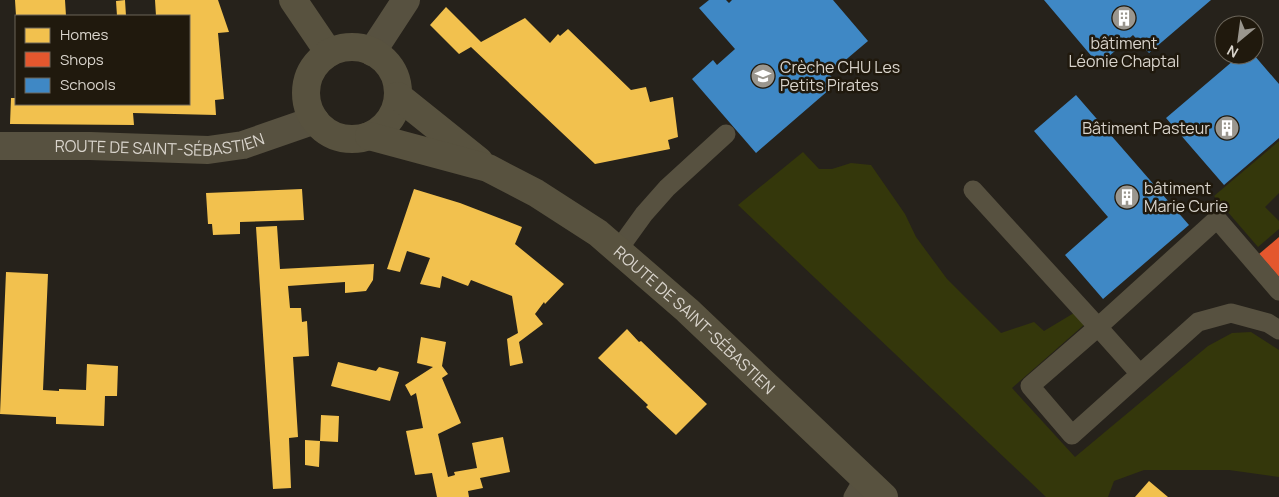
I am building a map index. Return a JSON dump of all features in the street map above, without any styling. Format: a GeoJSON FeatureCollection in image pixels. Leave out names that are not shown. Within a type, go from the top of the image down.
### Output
{"type":"FeatureCollection","features":[{"type":"Feature","properties":{"kind":"street"},"geometry":{"type":"LineString","coordinates":[[293,0],[329,54]]}},
{"type":"Feature","properties":{"kind":"street"},"geometry":{"type":"LineString","coordinates":[[372,52],[406,0]]}},
{"type":"Feature","properties":{"kind":"street"},"geometry":{"type":"LineString","coordinates":[[352,47],[372,52],[390,68],[395,76],[398,96],[391,118],[383,127],[369,136],[349,139],[336,136],[324,130],[315,120],[307,104],[308,80],[316,65],[336,50],[352,47]]}},
{"type":"Feature","properties":{"kind":"street","name":"ROUTE DE SAINT-SÉBASTIEN"},"geometry":{"type":"LineString","coordinates":[[398,96],[488,168],[557,205],[598,233],[687,310],[859,488],[884,497]]}},
{"type":"Feature","properties":{"kind":"street","name":"ROUTE DE SAINT-SÉBASTIEN"},"geometry":{"type":"LineString","coordinates":[[0,146],[90,146],[208,150],[243,145],[315,120]]}},
{"type":"Feature","properties":{"kind":"street","name":"ROUTE DE SAINT-SÉBASTIEN"},"geometry":{"type":"LineString","coordinates":[[369,136],[488,168]]}},
{"type":"Feature","properties":{"kind":"lane"},"geometry":{"type":"LineString","coordinates":[[618,250],[644,214],[667,188],[726,134]]}},
{"type":"Feature","properties":{"kind":"lane"},"geometry":{"type":"LineString","coordinates":[[973,190],[1140,374]]}},
{"type":"Feature","properties":{"kind":"lane"},"geometry":{"type":"LineString","coordinates":[[1279,291],[1217,219],[1030,386],[1072,435],[1198,322],[1231,313],[1268,323],[1279,330]]}},
{"type":"Feature","properties":{"kind":"green space"},"geometry":{"type":"Polygon","coordinates":[[[1279,141],[1279,193],[1265,207],[1279,221],[1279,229],[1258,247],[1214,196],[1279,141]]]}},
{"type":"Feature","properties":{"kind":"green space"},"geometry":{"type":"Polygon","coordinates":[[[803,152],[819,169],[832,169],[851,163],[871,165],[905,214],[916,237],[947,279],[1001,333],[1034,322],[1044,331],[1074,313],[1085,324],[1012,388],[1075,457],[1208,346],[1232,333],[1251,332],[1279,350],[1279,477],[1229,470],[1144,470],[1114,481],[1108,497],[1046,497],[738,205],[803,152]]]}},
{"type":"Feature","properties":{"kind":"building: Homes"},"geometry":{"type":"Polygon","coordinates":[[[15,0],[65,0],[66,15],[16,15],[15,0]]]}},
{"type":"Feature","properties":{"kind":"building: Homes"},"geometry":{"type":"Polygon","coordinates":[[[125,0],[126,15],[117,15],[116,1],[125,0]]]}},
{"type":"Feature","properties":{"kind":"building: Homes"},"geometry":{"type":"Polygon","coordinates":[[[155,0],[218,0],[229,32],[218,33],[224,99],[215,100],[216,115],[133,113],[134,125],[10,124],[11,98],[15,98],[15,105],[190,105],[190,15],[156,15],[155,0]]]}},
{"type":"Feature","properties":{"kind":"building: Homes"},"geometry":{"type":"Polygon","coordinates":[[[446,7],[481,42],[525,18],[550,43],[558,34],[560,36],[568,29],[631,90],[646,87],[650,102],[673,97],[678,137],[668,140],[670,149],[595,164],[471,47],[459,54],[430,25],[446,7]]]}},
{"type":"Feature","properties":{"kind":"building: Homes"},"geometry":{"type":"Polygon","coordinates":[[[302,189],[304,220],[240,222],[240,234],[213,235],[212,224],[208,224],[206,193],[302,189]]]}},
{"type":"Feature","properties":{"kind":"building: Homes"},"geometry":{"type":"Polygon","coordinates":[[[414,189],[460,203],[522,227],[515,244],[564,284],[545,304],[544,302],[535,314],[543,324],[519,342],[523,363],[510,366],[507,339],[518,333],[512,296],[471,280],[468,286],[442,276],[440,288],[420,284],[430,258],[407,251],[400,272],[387,269],[414,189]]]}},
{"type":"Feature","properties":{"kind":"building: Homes"},"geometry":{"type":"Polygon","coordinates":[[[277,226],[280,269],[374,264],[373,280],[366,291],[345,293],[345,282],[288,286],[290,308],[301,308],[302,322],[307,321],[309,356],[293,357],[298,437],[289,438],[291,488],[273,489],[256,227],[277,226]]]}},
{"type":"Feature","properties":{"kind":"building: Homes"},"geometry":{"type":"Polygon","coordinates":[[[6,272],[48,274],[43,390],[86,390],[87,364],[118,366],[117,396],[105,396],[104,426],[56,424],[56,417],[0,414],[6,272]]]}},
{"type":"Feature","properties":{"kind":"building: Homes"},"geometry":{"type":"Polygon","coordinates":[[[627,329],[707,404],[676,435],[646,407],[648,405],[598,358],[627,329]]]}},
{"type":"Feature","properties":{"kind":"building: Homes"},"geometry":{"type":"Polygon","coordinates":[[[421,337],[446,342],[442,366],[448,374],[442,378],[461,423],[438,434],[448,477],[455,475],[454,472],[477,468],[472,443],[503,437],[510,472],[480,478],[483,488],[468,491],[469,497],[437,497],[432,473],[415,475],[406,431],[423,428],[416,393],[411,396],[405,385],[433,367],[417,363],[421,337]]]}},
{"type":"Feature","properties":{"kind":"building: Homes"},"geometry":{"type":"Polygon","coordinates":[[[338,362],[376,371],[379,367],[399,372],[390,401],[331,386],[338,362]]]}},
{"type":"Feature","properties":{"kind":"building: Homes"},"geometry":{"type":"Polygon","coordinates":[[[321,415],[339,416],[338,442],[320,441],[321,415]]]}},
{"type":"Feature","properties":{"kind":"building: Homes"},"geometry":{"type":"Polygon","coordinates":[[[305,440],[320,441],[319,467],[305,465],[305,440]]]}},
{"type":"Feature","properties":{"kind":"building: Homes"},"geometry":{"type":"Polygon","coordinates":[[[1149,481],[1168,497],[1135,497],[1149,481]]]}},
{"type":"Feature","properties":{"kind":"building: Shops"},"geometry":{"type":"Polygon","coordinates":[[[1279,237],[1279,277],[1259,254],[1279,237]]]}},
{"type":"Feature","properties":{"kind":"building: Schools","name":"Crèche CHU Les Petits Pirates"},"geometry":{"type":"Polygon","coordinates":[[[709,0],[726,0],[729,3],[732,0],[833,0],[868,41],[829,74],[837,83],[756,153],[692,79],[713,60],[717,65],[735,49],[699,8],[709,0]]]}},
{"type":"Feature","properties":{"kind":"building: Schools","name":"bâtiment Léonie Chaptal"},"geometry":{"type":"Polygon","coordinates":[[[1044,0],[1211,0],[1149,53],[1133,35],[1099,65],[1044,0]]]}},
{"type":"Feature","properties":{"kind":"building: Schools","name":"Bâtiment Pasteur"},"geometry":{"type":"Polygon","coordinates":[[[1228,65],[1263,65],[1279,84],[1279,138],[1224,185],[1166,118],[1228,65]]]}},
{"type":"Feature","properties":{"kind":"building: Schools","name":"bâtiment Marie Curie"},"geometry":{"type":"Polygon","coordinates":[[[1076,95],[1189,225],[1103,299],[1065,255],[1108,217],[1034,131],[1076,95]]]}},
{"type":"Feature","properties":{"kind":"place","name":"bâtiment Léonie Chaptal"},"geometry":{"type":"Point","coordinates":[1124,18]}},
{"type":"Feature","properties":{"kind":"place","name":"Crèche CHU Les Petits Pirates"},"geometry":{"type":"Point","coordinates":[763,76]}},
{"type":"Feature","properties":{"kind":"place","name":"Bâtiment Pasteur"},"geometry":{"type":"Point","coordinates":[1227,128]}},
{"type":"Feature","properties":{"kind":"place","name":"bâtiment Marie Curie"},"geometry":{"type":"Point","coordinates":[1127,197]}}]}
